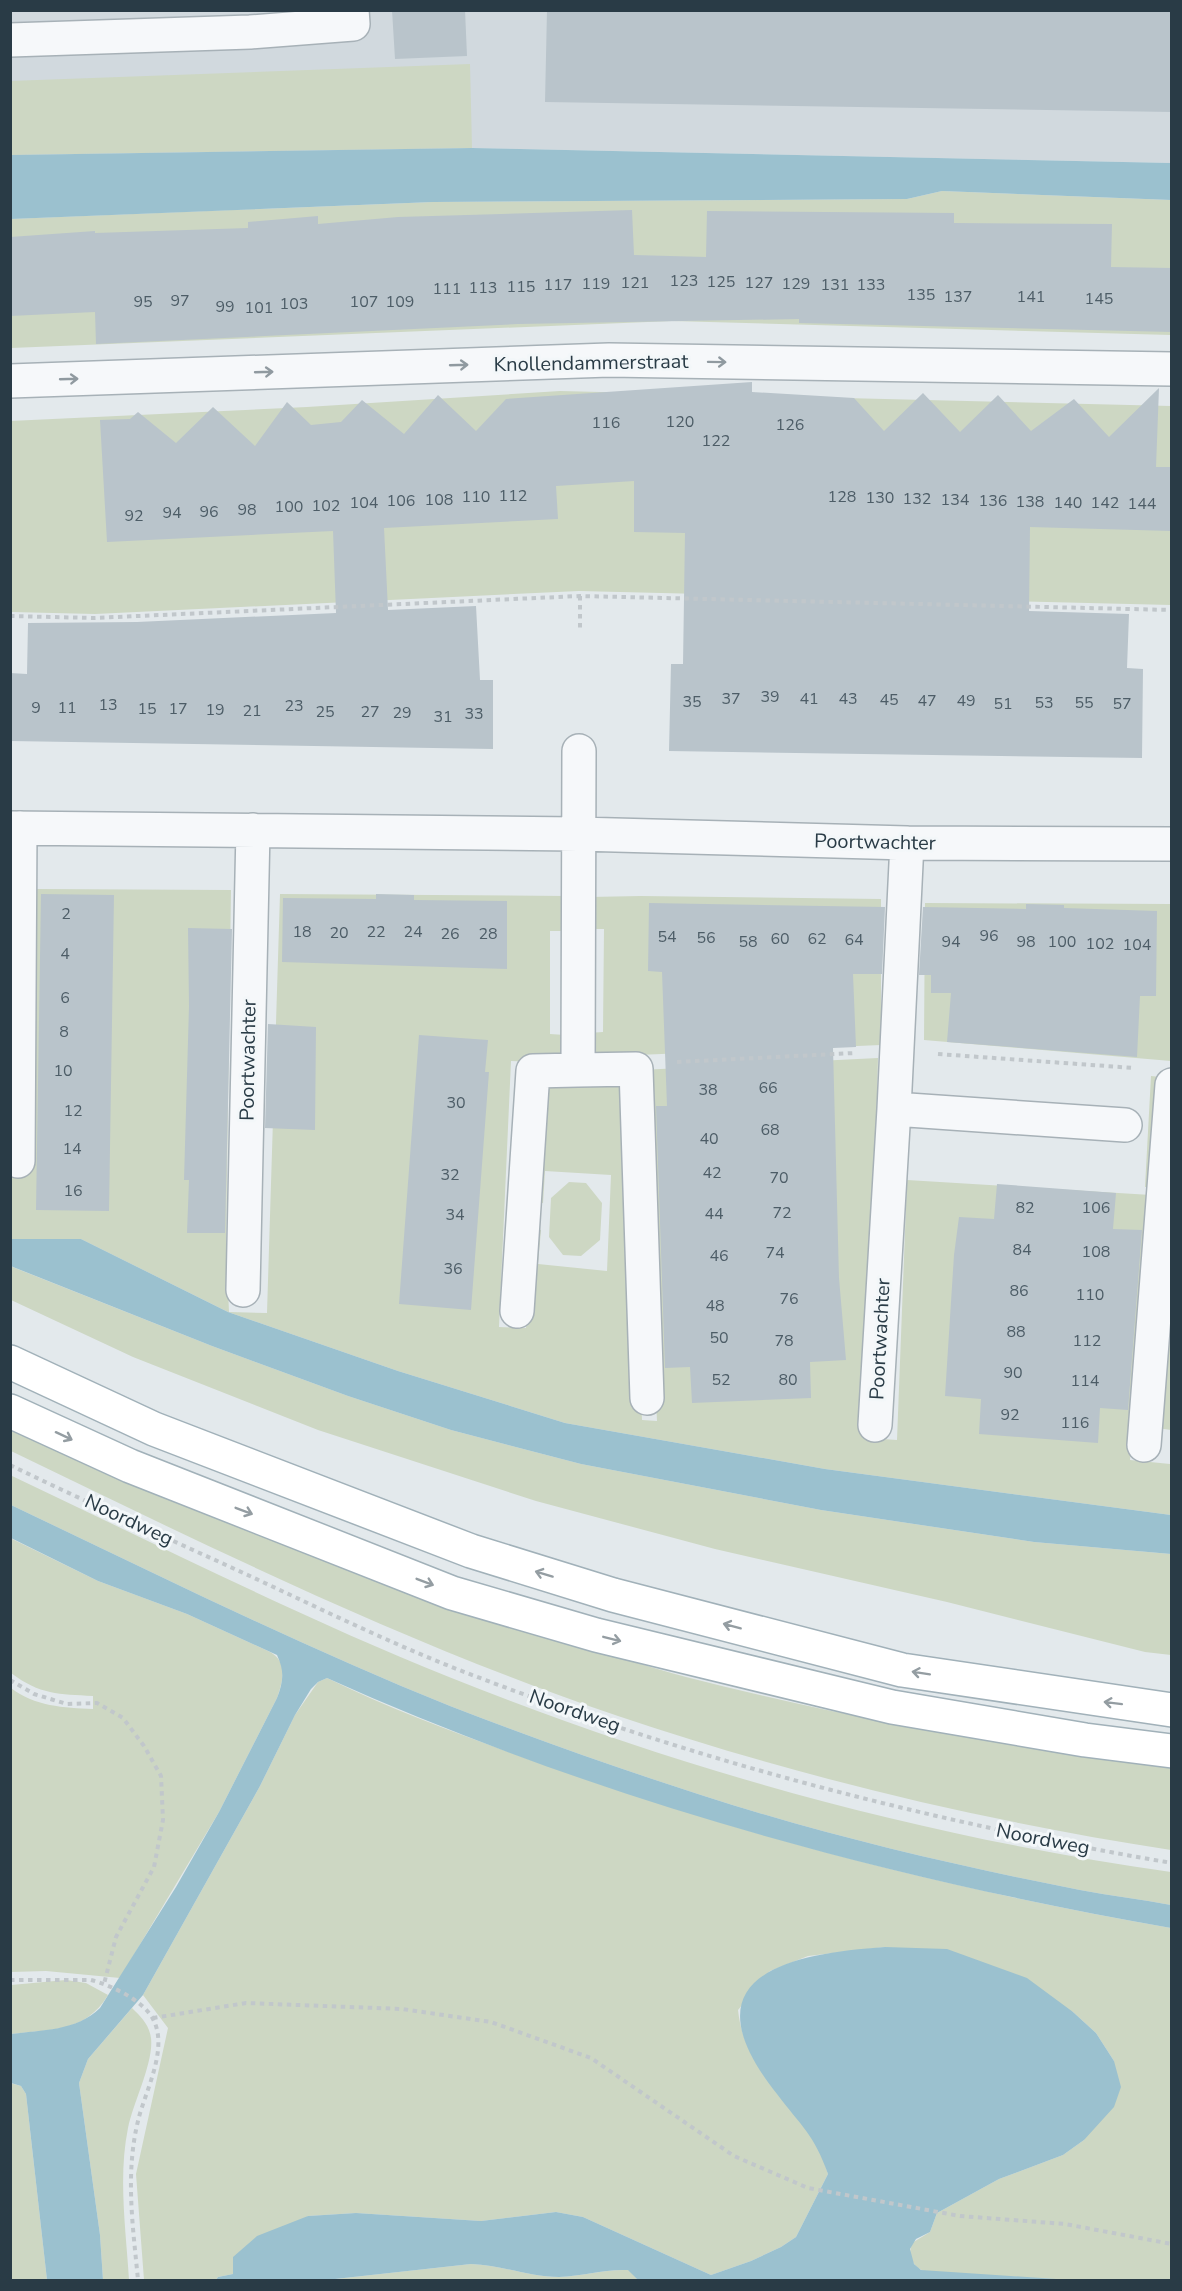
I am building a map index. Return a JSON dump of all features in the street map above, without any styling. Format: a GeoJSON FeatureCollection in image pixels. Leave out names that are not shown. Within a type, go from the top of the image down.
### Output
{"type":"FeatureCollection","features":[{"type":"Feature","properties":{"kind":"main road"},"geometry":{"type":"LineString","coordinates":[[10,1362],[154,1429],[471,1551],[613,1595],[902,1670],[1172,1710]]}},
{"type":"Feature","properties":{"kind":"main road"},"geometry":{"type":"LineString","coordinates":[[10,1412],[130,1466],[452,1593],[596,1635],[892,1707],[1085,1740],[1172,1750]]}},
{"type":"Feature","properties":{"kind":"street"},"geometry":{"type":"LineString","coordinates":[[10,40],[250,32],[352,24],[352,10]]}},
{"type":"Feature","properties":{"kind":"street","name":"Knollendammerstraat"},"geometry":{"type":"LineString","coordinates":[[10,381],[609,360],[1172,369]]}},
{"type":"Feature","properties":{"kind":"street"},"geometry":{"type":"LineString","coordinates":[[578,1070],[579,752]]}},
{"type":"Feature","properties":{"kind":"street","name":"Poortwachter"},"geometry":{"type":"LineString","coordinates":[[18,1161],[15,828],[578,834],[907,843],[1172,844]]}},
{"type":"Feature","properties":{"kind":"street","name":"Poortwachter"},"geometry":{"type":"LineString","coordinates":[[243,1290],[253,830]]}},
{"type":"Feature","properties":{"kind":"street","name":"Poortwachter"},"geometry":{"type":"LineString","coordinates":[[875,1425],[907,843]]}},
{"type":"Feature","properties":{"kind":"street"},"geometry":{"type":"LineString","coordinates":[[517,1311],[533,1071],[636,1069],[647,1398]]}},
{"type":"Feature","properties":{"kind":"street"},"geometry":{"type":"LineString","coordinates":[[1144,1445],[1172,1085]]}},
{"type":"Feature","properties":{"kind":"street"},"geometry":{"type":"LineString","coordinates":[[894,1109],[1125,1125]]}},
{"type":"Feature","properties":{"kind":"path"},"geometry":{"type":"LineString","coordinates":[[580,596],[580,631]]}},
{"type":"Feature","properties":{"kind":"path"},"geometry":{"type":"LineString","coordinates":[[10,616],[94,618],[580,596],[1172,610]]}},
{"type":"Feature","properties":{"kind":"path","name":"Noordweg"},"geometry":{"type":"LineString","coordinates":[[10,1465],[339,1618],[466,1673],[635,1731],[778,1778],[987,1828],[1172,1863]]}},
{"type":"Feature","properties":{"kind":"path"},"geometry":{"type":"LineString","coordinates":[[10,1680],[34,1694],[67,1704],[98,1703],[123,1718],[144,1746],[161,1776],[163,1820],[154,1867],[116,1936],[104,1984]]}},
{"type":"Feature","properties":{"kind":"path"},"geometry":{"type":"LineString","coordinates":[[10,1980],[66,1979],[104,1984],[139,2004],[153,2018],[158,2040],[151,2078],[138,2119],[131,2170],[130,2200],[138,2280]]}},
{"type":"Feature","properties":{"kind":"path"},"geometry":{"type":"LineString","coordinates":[[153,2018],[246,2003],[402,2009],[491,2022],[591,2058],[734,2156],[808,2188],[960,2216],[1065,2224],[1172,2244]]}},
{"type":"Feature","properties":{"kind":"shaded area"},"geometry":{"type":"Polygon","coordinates":[[[10,11],[1171,11],[1171,163],[472,148],[11,155],[10,11]]]}},
{"type":"Feature","properties":{"kind":"green space"},"geometry":{"type":"Polygon","coordinates":[[[470,64],[472,148],[11,155],[10,81],[470,64]]]}},
{"type":"Feature","properties":{"kind":"green space"},"geometry":{"type":"Polygon","coordinates":[[[942,191],[1171,200],[1171,335],[672,321],[11,348],[10,219],[433,202],[907,199],[942,191]]]}},
{"type":"Feature","properties":{"kind":"green space"},"geometry":{"type":"Polygon","coordinates":[[[560,391],[1171,406],[1171,605],[579,591],[95,614],[11,612],[10,421],[307,407],[560,391]]]}},
{"type":"Feature","properties":{"kind":"green space"},"geometry":{"type":"Polygon","coordinates":[[[37,889],[231,890],[226,1242],[229,1312],[267,1313],[280,894],[566,896],[566,931],[550,931],[550,1034],[565,1035],[564,1063],[511,1061],[499,1327],[526,1328],[531,1229],[541,1230],[538,1264],[607,1271],[611,1175],[545,1171],[543,1203],[531,1202],[541,1083],[629,1082],[642,1420],[657,1421],[641,1070],[878,1058],[868,1438],[897,1440],[907,1180],[1151,1195],[1130,1460],[1170,1464],[1171,1438],[1171,1515],[825,1469],[565,1423],[398,1371],[228,1312],[81,1239],[11,1239],[11,1168],[33,1168],[37,889]]]}},
{"type":"Feature","properties":{"kind":"green space"},"geometry":{"type":"Polygon","coordinates":[[[589,897],[881,899],[881,1045],[589,1057],[588,1033],[603,1032],[604,929],[589,929],[589,897]]]}},
{"type":"Feature","properties":{"kind":"green space"},"geometry":{"type":"Polygon","coordinates":[[[925,903],[1171,904],[1171,1061],[924,1040],[925,903]]]}},
{"type":"Feature","properties":{"kind":"green space"},"geometry":{"type":"Polygon","coordinates":[[[1151,1076],[1161,1077],[1154,1187],[1145,1187],[1151,1076]]]}},
{"type":"Feature","properties":{"kind":"green space"},"geometry":{"type":"Polygon","coordinates":[[[569,1182],[586,1183],[602,1203],[600,1240],[581,1256],[563,1255],[549,1237],[551,1198],[569,1182]]]}},
{"type":"Feature","properties":{"kind":"green space"},"geometry":{"type":"Polygon","coordinates":[[[1171,1242],[1171,1430],[1157,1428],[1171,1242]]]}},
{"type":"Feature","properties":{"kind":"green space"},"geometry":{"type":"Polygon","coordinates":[[[10,1266],[212,1346],[348,1396],[451,1430],[581,1464],[821,1510],[1034,1542],[1171,1554],[1171,1655],[1145,1652],[947,1602],[715,1549],[536,1501],[318,1430],[133,1357],[11,1300],[10,1266]]]}},
{"type":"Feature","properties":{"kind":"green space"},"geometry":{"type":"Polygon","coordinates":[[[10,1430],[216,1519],[356,1572],[498,1620],[657,1669],[806,1706],[927,1730],[1049,1751],[1171,1768],[1171,1850],[961,1811],[823,1778],[686,1738],[540,1688],[310,1593],[11,1451],[10,1430]]]}},
{"type":"Feature","properties":{"kind":"green space"},"geometry":{"type":"Polygon","coordinates":[[[10,1475],[338,1630],[536,1711],[625,1742],[804,1796],[987,1840],[1171,1872],[1171,1905],[1032,1880],[937,1860],[842,1836],[701,1795],[512,1730],[339,1659],[11,1505],[10,1475]]]}},
{"type":"Feature","properties":{"kind":"green space"},"geometry":{"type":"Polygon","coordinates":[[[10,1538],[98,1581],[187,1614],[268,1651],[275,1655],[282,1666],[283,1672],[277,1698],[219,1812],[120,1978],[46,1971],[11,1972],[11,1688],[29,1699],[71,1708],[93,1709],[93,1696],[50,1692],[31,1686],[11,1673],[10,1538]]]}},
{"type":"Feature","properties":{"kind":"green space"},"geometry":{"type":"Polygon","coordinates":[[[327,1678],[406,1713],[542,1764],[697,1815],[853,1860],[932,1879],[1171,1928],[1171,2280],[1071,2280],[928,2272],[915,2265],[910,2253],[912,2243],[930,2232],[937,2213],[999,2179],[1063,2155],[1084,2140],[1114,2061],[1096,2033],[1073,2012],[885,1947],[808,1956],[770,1971],[738,2010],[742,2031],[758,2066],[805,2127],[822,2155],[828,2174],[796,2237],[751,2261],[711,2275],[583,2217],[556,2212],[481,2221],[356,2213],[308,2216],[233,2274],[218,2277],[216,2280],[144,2280],[136,2174],[168,2028],[143,1995],[260,1786],[295,1715],[318,1682],[327,1678]]]}},
{"type":"Feature","properties":{"kind":"green space"},"geometry":{"type":"Polygon","coordinates":[[[66,1980],[86,1983],[108,1995],[99,2007],[78,2023],[66,2027],[11,2034],[11,1985],[66,1980]]]}},
{"type":"Feature","properties":{"kind":"green space"},"geometry":{"type":"Polygon","coordinates":[[[132,2008],[148,2029],[151,2048],[128,2128],[125,2147],[124,2204],[129,2280],[103,2280],[100,2235],[79,2083],[88,2059],[132,2008]]]}},
{"type":"Feature","properties":{"kind":"green space"},"geometry":{"type":"Polygon","coordinates":[[[10,2083],[21,2086],[26,2094],[47,2280],[11,2280],[10,2083]]]}},
{"type":"Feature","properties":{"kind":"green space"},"geometry":{"type":"Polygon","coordinates":[[[471,2264],[559,2277],[629,2270],[638,2280],[326,2280],[471,2264]]]}},
{"type":"Feature","properties":{"kind":"water"},"geometry":{"type":"Polygon","coordinates":[[[472,148],[1171,163],[1171,200],[942,191],[907,199],[433,202],[11,219],[11,155],[472,148]]]}},
{"type":"Feature","properties":{"kind":"water"},"geometry":{"type":"Polygon","coordinates":[[[10,1239],[81,1239],[228,1312],[398,1371],[565,1423],[825,1469],[1171,1515],[1171,1554],[1034,1542],[821,1510],[581,1464],[451,1430],[348,1396],[212,1346],[13,1267],[11,1266],[10,1239]]]}},
{"type":"Feature","properties":{"kind":"water"},"geometry":{"type":"Polygon","coordinates":[[[11,1505],[339,1659],[450,1706],[544,1741],[748,1810],[842,1836],[937,1860],[1032,1880],[1171,1905],[1171,1928],[1063,1908],[955,1884],[742,1829],[636,1797],[532,1761],[327,1678],[318,1682],[311,1689],[295,1715],[260,1786],[143,1995],[88,2059],[79,2083],[100,2235],[103,2280],[47,2280],[26,2094],[21,2086],[11,2083],[11,2034],[70,2025],[91,2016],[100,2008],[176,1887],[219,1812],[277,1698],[282,1682],[282,1672],[277,1655],[187,1614],[98,1581],[11,1538],[11,1505]]]}},
{"type":"Feature","properties":{"kind":"water"},"geometry":{"type":"Polygon","coordinates":[[[885,1947],[947,1949],[1027,1978],[1073,2012],[1096,2033],[1114,2061],[1121,2087],[1114,2107],[1084,2140],[1063,2155],[999,2179],[937,2213],[930,2232],[916,2239],[910,2249],[914,2264],[921,2270],[1071,2280],[638,2280],[628,2270],[559,2277],[471,2264],[326,2280],[216,2280],[218,2277],[233,2274],[233,2257],[257,2236],[308,2216],[356,2213],[481,2221],[556,2212],[583,2217],[711,2275],[751,2261],[781,2247],[796,2237],[828,2174],[818,2149],[777,2094],[751,2054],[740,2023],[744,1998],[758,1979],[782,1966],[812,1956],[885,1947]]]}},
{"type":"Feature","properties":{"kind":"building"},"geometry":{"type":"Polygon","coordinates":[[[392,10],[465,10],[467,56],[395,59],[392,10]]]}},
{"type":"Feature","properties":{"kind":"building"},"geometry":{"type":"Polygon","coordinates":[[[547,10],[1172,10],[1172,112],[545,102],[547,10]]]}},
{"type":"Feature","properties":{"kind":"building"},"geometry":{"type":"Polygon","coordinates":[[[632,210],[634,255],[706,257],[707,211],[954,213],[954,223],[1112,224],[1111,267],[1172,268],[1172,332],[799,323],[799,319],[518,324],[96,344],[95,312],[10,316],[10,237],[95,231],[95,233],[248,228],[248,222],[318,216],[318,224],[398,217],[632,210]]]}},
{"type":"Feature","properties":{"kind":"building"},"geometry":{"type":"Polygon","coordinates":[[[752,382],[752,392],[854,398],[884,431],[923,393],[960,432],[998,395],[1031,431],[1074,399],[1109,437],[1159,388],[1156,467],[1172,467],[1172,531],[1030,527],[1029,611],[1129,614],[1127,668],[1143,669],[1142,758],[669,751],[671,664],[683,664],[685,533],[634,532],[634,481],[556,486],[558,519],[384,528],[388,610],[476,606],[480,680],[493,680],[493,749],[10,741],[10,673],[27,674],[28,623],[137,622],[336,613],[333,531],[107,542],[100,420],[130,419],[138,412],[176,443],[213,407],[255,446],[287,402],[311,425],[341,422],[362,400],[404,434],[438,395],[476,431],[506,399],[752,382]]]}},
{"type":"Feature","properties":{"kind":"building"},"geometry":{"type":"Polygon","coordinates":[[[41,894],[114,895],[109,1211],[36,1210],[41,894]]]}},
{"type":"Feature","properties":{"kind":"building"},"geometry":{"type":"Polygon","coordinates":[[[376,894],[414,895],[414,900],[507,901],[507,969],[282,962],[283,898],[376,899],[376,894]]]}},
{"type":"Feature","properties":{"kind":"building"},"geometry":{"type":"Polygon","coordinates":[[[649,903],[885,907],[882,974],[853,974],[856,1047],[833,1048],[839,1278],[846,1360],[810,1362],[811,1398],[692,1403],[690,1367],[665,1368],[656,1106],[667,1106],[662,972],[648,971],[649,903]]]}},
{"type":"Feature","properties":{"kind":"building"},"geometry":{"type":"Polygon","coordinates":[[[1026,904],[1064,905],[1064,908],[1157,911],[1156,996],[1140,996],[1137,1057],[947,1042],[951,993],[931,993],[931,975],[919,975],[923,907],[1026,909],[1026,904]]]}},
{"type":"Feature","properties":{"kind":"building"},"geometry":{"type":"Polygon","coordinates":[[[188,928],[232,929],[225,1233],[187,1233],[189,1180],[184,1180],[189,1006],[188,928]]]}},
{"type":"Feature","properties":{"kind":"building"},"geometry":{"type":"Polygon","coordinates":[[[268,1024],[316,1027],[315,1130],[265,1128],[268,1024]]]}},
{"type":"Feature","properties":{"kind":"building"},"geometry":{"type":"Polygon","coordinates":[[[419,1035],[488,1040],[485,1072],[489,1072],[471,1310],[399,1304],[419,1035]]]}},
{"type":"Feature","properties":{"kind":"building"},"geometry":{"type":"Polygon","coordinates":[[[997,1184],[1116,1193],[1113,1229],[1142,1230],[1128,1410],[1100,1408],[1098,1443],[979,1434],[981,1399],[945,1396],[954,1255],[959,1217],[994,1219],[997,1184]]]}}]}
